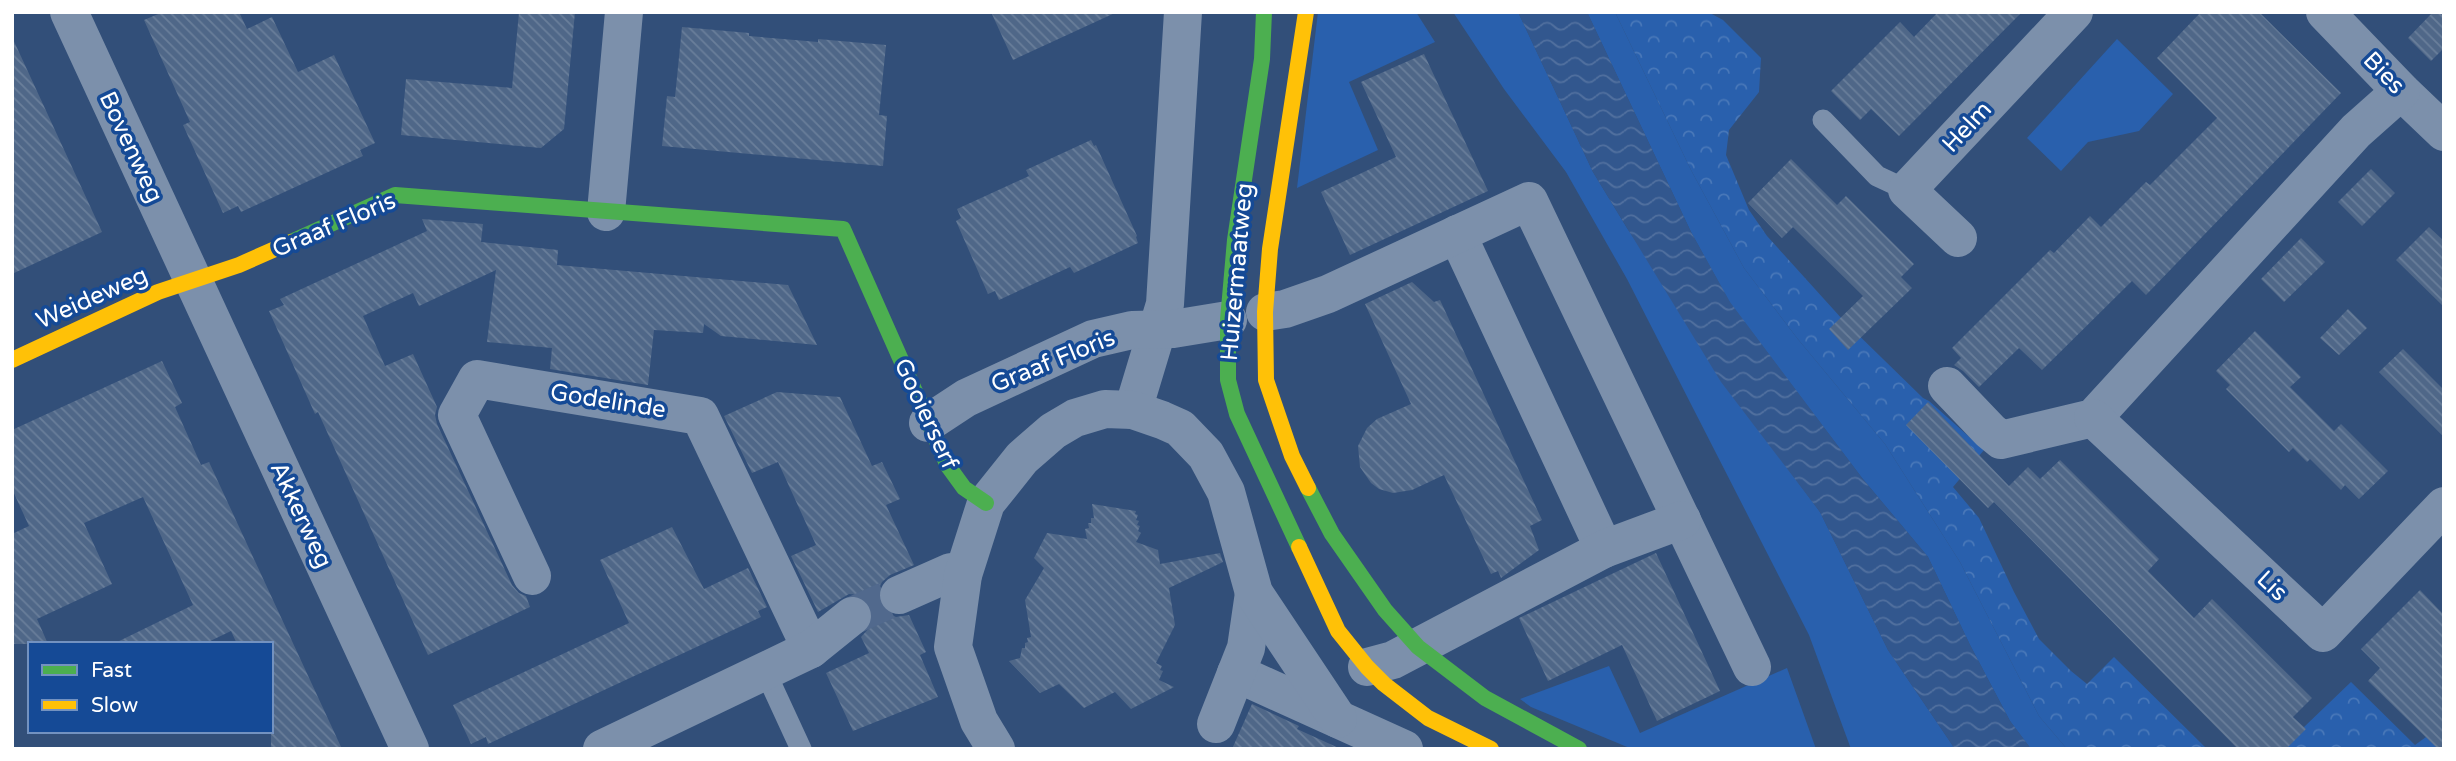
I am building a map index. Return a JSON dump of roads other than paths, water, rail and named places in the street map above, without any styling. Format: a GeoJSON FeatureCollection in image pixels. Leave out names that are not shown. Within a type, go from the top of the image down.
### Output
{"type":"FeatureCollection","features":[{"type":"Feature","properties":{"kind":"main road","name":"Huizermaatweg"},"geometry":{"type":"LineString","coordinates":[[1264,12],[1262,59],[1235,240],[1228,320],[1228,380],[1237,414],[1338,631],[1384,684],[1429,718],[1491,749]]}},
{"type":"Feature","properties":{"kind":"main road","name":"Huizermaatweg"},"geometry":{"type":"LineString","coordinates":[[1306,12],[1270,249],[1265,312],[1266,380],[1292,456],[1332,534],[1384,610],[1418,647],[1485,698],[1579,749]]}},
{"type":"Feature","properties":{"kind":"main road","name":"Graaf Floris"},"geometry":{"type":"LineString","coordinates":[[193,281],[239,265],[395,195],[843,229]]}},
{"type":"Feature","properties":{"kind":"main road","name":"Gooierserf"},"geometry":{"type":"LineString","coordinates":[[843,229],[957,482],[966,492],[986,503]]}},
{"type":"Feature","properties":{"kind":"main road","name":"Weideweg"},"geometry":{"type":"LineString","coordinates":[[12,360],[158,292],[193,281]]}},
{"type":"Feature","properties":{"kind":"street","name":"Bovenweg"},"geometry":{"type":"LineString","coordinates":[[69,12],[193,281]]}},
{"type":"Feature","properties":{"kind":"street"},"geometry":{"type":"LineString","coordinates":[[606,212],[624,12]]}},
{"type":"Feature","properties":{"kind":"street"},"geometry":{"type":"LineString","coordinates":[[1133,410],[1159,330],[1166,292],[1183,12]]}},
{"type":"Feature","properties":{"kind":"street","name":"Helm"},"geometry":{"type":"LineString","coordinates":[[1907,190],[2074,12]]}},
{"type":"Feature","properties":{"kind":"street","name":"Bies"},"geometry":{"type":"LineString","coordinates":[[2326,12],[2444,132]]}},
{"type":"Feature","properties":{"kind":"street"},"geometry":{"type":"LineString","coordinates":[[1947,386],[2001,440],[2093,418],[2356,131],[2401,91]]}},
{"type":"Feature","properties":{"kind":"street"},"geometry":{"type":"LineString","coordinates":[[1907,190],[1958,238]]}},
{"type":"Feature","properties":{"kind":"street","name":"Huizermaatweg"},"geometry":{"type":"LineString","coordinates":[[1265,312],[1322,296],[1529,201],[1752,667]]}},
{"type":"Feature","properties":{"kind":"street"},"geometry":{"type":"LineString","coordinates":[[1457,234],[1604,549]]}},
{"type":"Feature","properties":{"kind":"street","name":"Akkerweg"},"geometry":{"type":"LineString","coordinates":[[193,281],[410,749]]}},
{"type":"Feature","properties":{"kind":"street","name":"Graaf Floris"},"geometry":{"type":"LineString","coordinates":[[929,422],[966,398],[1072,347],[1132,330],[1159,330],[1228,320]]}},
{"type":"Feature","properties":{"kind":"street","name":"Godelinde"},"geometry":{"type":"LineString","coordinates":[[532,576],[457,415],[477,379],[700,416],[811,649]]}},
{"type":"Feature","properties":{"kind":"street"},"geometry":{"type":"LineString","coordinates":[[996,749],[979,721],[953,647],[963,575],[986,503],[1022,458],[1075,418],[1105,409],[1133,410],[1180,428],[1206,455],[1226,492],[1254,593],[1338,719]]}},
{"type":"Feature","properties":{"kind":"street","name":"Lis"},"geometry":{"type":"LineString","coordinates":[[2093,418],[2323,634],[2444,506]]}},
{"type":"Feature","properties":{"kind":"street"},"geometry":{"type":"LineString","coordinates":[[1367,667],[1393,660],[1604,549],[1682,520]]}},
{"type":"Feature","properties":{"kind":"street"},"geometry":{"type":"LineString","coordinates":[[899,595],[951,572],[963,575]]}},
{"type":"Feature","properties":{"kind":"street"},"geometry":{"type":"LineString","coordinates":[[1216,724],[1246,648],[1254,593]]}},
{"type":"Feature","properties":{"kind":"street"},"geometry":{"type":"LineString","coordinates":[[602,749],[811,649],[852,616]]}},
{"type":"Feature","properties":{"kind":"street"},"geometry":{"type":"LineString","coordinates":[[1236,673],[1404,749]]}},
{"type":"Feature","properties":{"kind":"lane"},"geometry":{"type":"LineString","coordinates":[[1823,120],[1877,177],[1907,190]]}},
{"type":"Feature","properties":{"kind":"lane"},"geometry":{"type":"LineString","coordinates":[[765,671],[801,749]]}},
{"type":"Feature","properties":{"kind":"water"},"geometry":{"type":"Polygon","coordinates":[[[1518,12],[1587,12],[1691,232],[1730,302],[1862,478],[1928,557],[2010,721],[2031,749],[1955,749],[1888,650],[1820,512],[1721,382],[1593,172],[1518,12]]]}},
{"type":"Feature","properties":{"kind":"tunnel"},"geometry":{"type":"LineString","coordinates":[[852,616],[899,595]]}}]}
